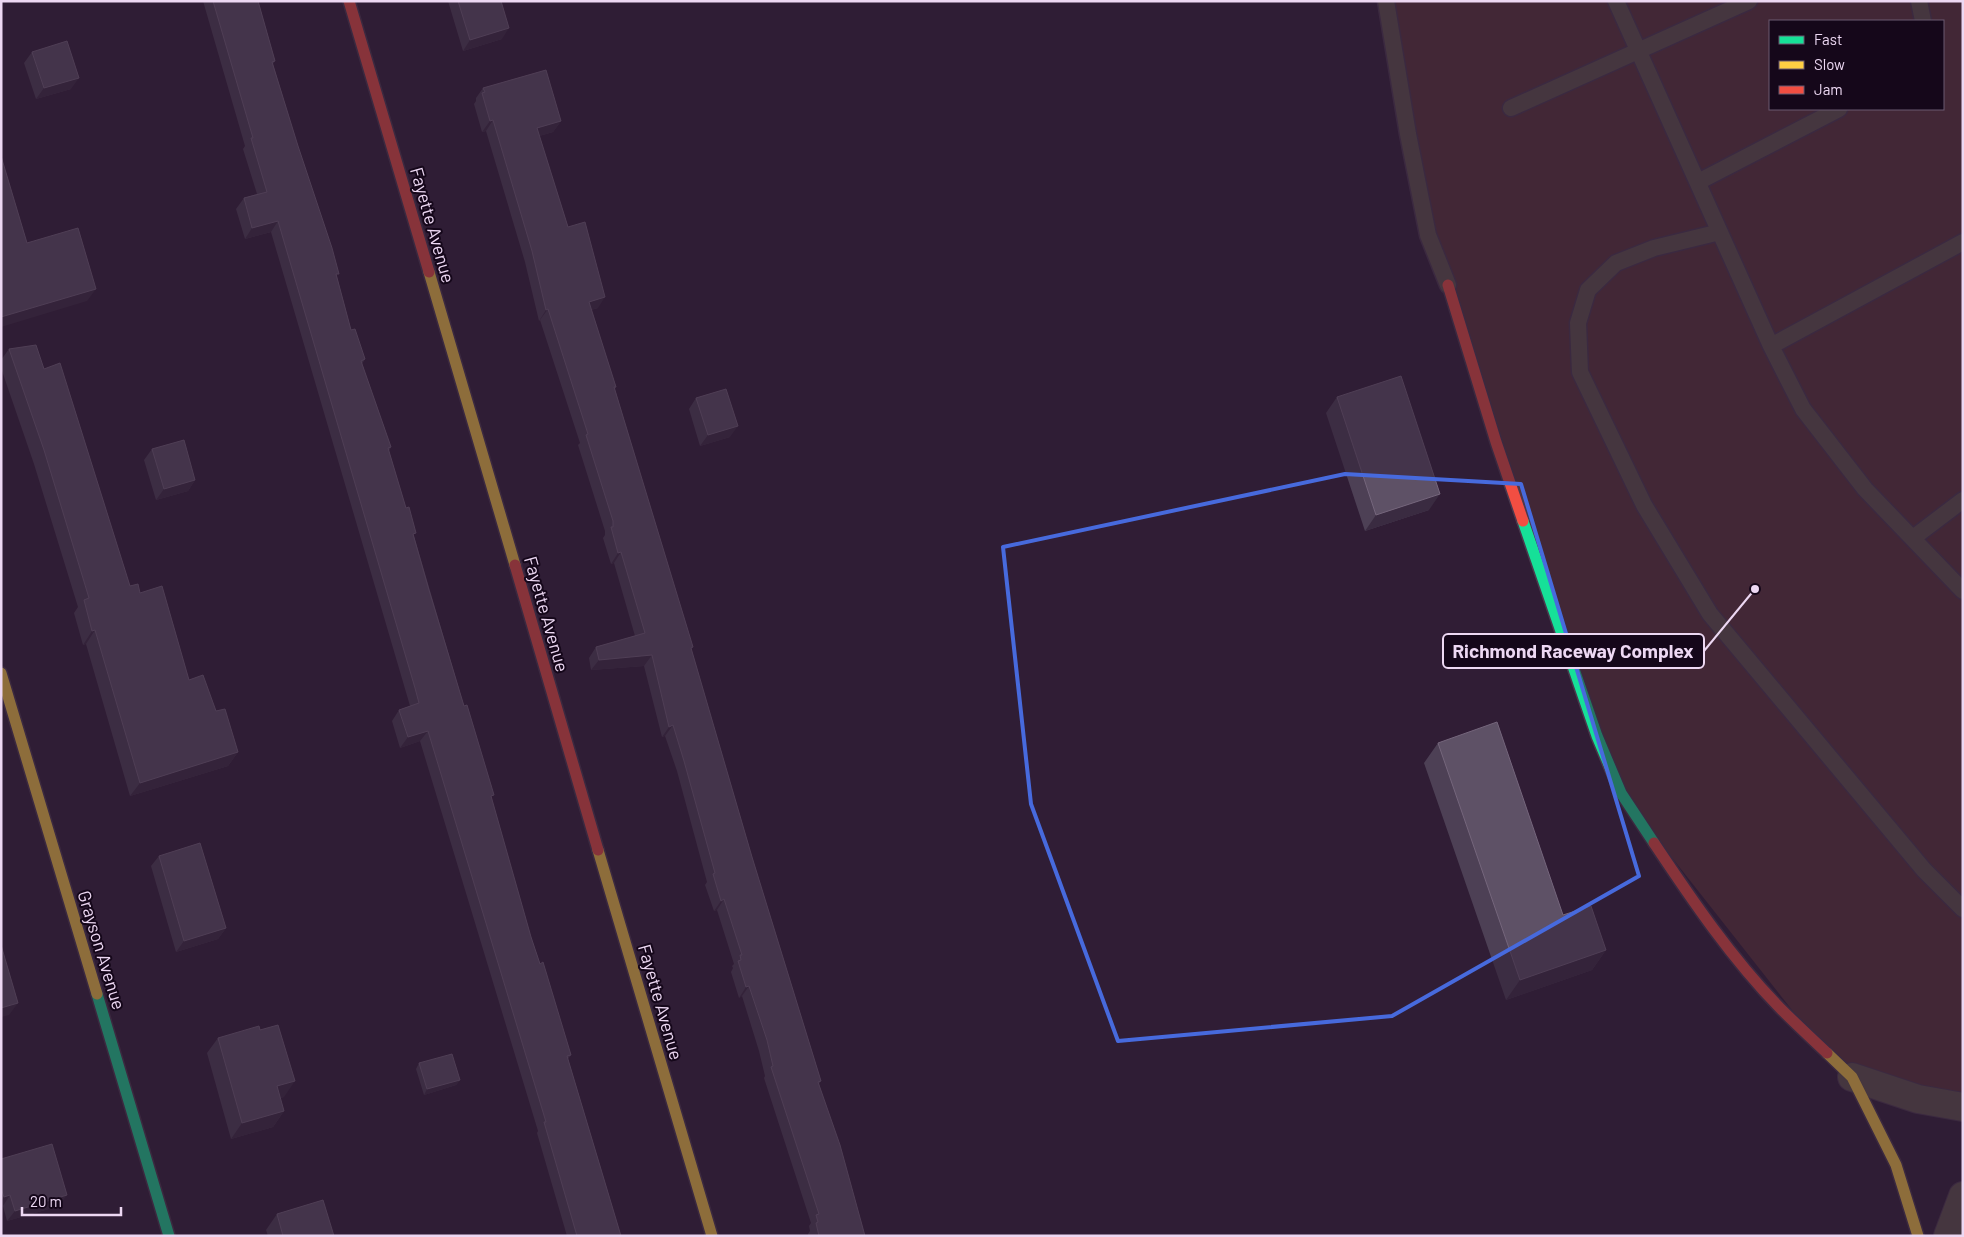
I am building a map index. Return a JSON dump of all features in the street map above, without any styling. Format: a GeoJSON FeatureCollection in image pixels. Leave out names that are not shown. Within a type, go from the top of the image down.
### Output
{"type":"FeatureCollection","features":[{"type":"Feature","properties":{"kind":"street","name":"Fayette Avenue"},"geometry":{"type":"LineString","coordinates":[[349,1],[712,1236]]}},
{"type":"Feature","properties":{"kind":"street"},"geometry":{"type":"LineString","coordinates":[[1448,285],[1496,442],[1597,736],[1622,793],[1683,887],[1743,966],[1780,1006],[1852,1077],[1896,1165],[1918,1236]]}},
{"type":"Feature","properties":{"kind":"street","name":"Grayson Avenue"},"geometry":{"type":"LineString","coordinates":[[1,673],[169,1236]]}},
{"type":"Feature","properties":{"kind":"street"},"geometry":{"type":"LineString","coordinates":[[1852,1077],[1918,1099],[1963,1107]]}},
{"type":"Feature","properties":{"kind":"street"},"geometry":{"type":"LineString","coordinates":[[1948,1236],[1963,1196]]}},
{"type":"Feature","properties":{"kind":"lane"},"geometry":{"type":"LineString","coordinates":[[1386,1],[1428,235],[1448,285]]}},
{"type":"Feature","properties":{"kind":"lane"},"geometry":{"type":"LineString","coordinates":[[1616,1],[1771,346],[1803,409],[1866,488],[1963,591]]}},
{"type":"Feature","properties":{"kind":"lane"},"geometry":{"type":"LineString","coordinates":[[1511,108],[1749,1]]}},
{"type":"Feature","properties":{"kind":"lane"},"geometry":{"type":"LineString","coordinates":[[1919,1],[1923,20]]}},
{"type":"Feature","properties":{"kind":"lane"},"geometry":{"type":"LineString","coordinates":[[1698,182],[1837,110]]}},
{"type":"Feature","properties":{"kind":"lane"},"geometry":{"type":"LineString","coordinates":[[1720,232],[1654,248],[1616,263],[1595,283],[1588,290],[1578,323],[1580,372],[1644,505],[1710,614],[1924,870],[1963,909]]}},
{"type":"Feature","properties":{"kind":"lane"},"geometry":{"type":"LineString","coordinates":[[1771,346],[1963,242]]}},
{"type":"Feature","properties":{"kind":"lane"},"geometry":{"type":"LineString","coordinates":[[1912,538],[1963,500]]}},
{"type":"Feature","properties":{"kind":"highlighted area"},"geometry":{"type":"Polygon","coordinates":[[[1345,474],[1521,484],[1639,876],[1392,1016],[1118,1041],[1031,804],[1003,547],[1345,474]]]}},
{"type":"Feature","properties":{"kind":"shaded area"},"geometry":{"type":"Polygon","coordinates":[[[1390,1],[1963,1],[1963,1107],[1852,1077],[1814,1038],[1621,793],[1496,442],[1396,100],[1390,1]]]}},
{"type":"Feature","properties":{"kind":"building"},"geometry":{"type":"Polygon","coordinates":[[[213,1],[258,1],[275,61],[272,62],[332,248],[339,274],[336,274],[351,330],[355,329],[365,359],[361,361],[391,447],[388,448],[406,508],[409,507],[416,533],[413,534],[429,590],[464,706],[467,705],[494,795],[491,796],[531,937],[540,964],[543,962],[571,1055],[567,1056],[621,1236],[577,1236],[544,1122],[546,1122],[428,731],[408,737],[399,710],[419,703],[278,221],[252,228],[244,198],[267,192],[213,1]]]}},
{"type":"Feature","properties":{"kind":"building"},"geometry":{"type":"Polygon","coordinates":[[[458,1],[501,1],[509,28],[470,40],[458,1]]]}},
{"type":"Feature","properties":{"kind":"building"},"geometry":{"type":"Polygon","coordinates":[[[67,41],[79,78],[44,88],[32,52],[67,41]]]}},
{"type":"Feature","properties":{"kind":"building"},"geometry":{"type":"Polygon","coordinates":[[[546,70],[561,121],[537,128],[568,227],[585,222],[605,297],[589,302],[693,647],[691,648],[752,857],[821,1081],[818,1082],[840,1145],[865,1236],[819,1236],[816,1215],[819,1214],[771,1067],[773,1066],[767,1040],[749,986],[746,987],[738,961],[741,960],[740,955],[742,955],[724,899],[721,901],[684,761],[673,725],[669,727],[652,655],[599,660],[596,647],[645,633],[621,552],[618,553],[611,527],[613,527],[613,521],[586,435],[588,434],[548,309],[546,310],[532,251],[493,120],[490,121],[482,93],[485,92],[483,88],[546,70]]]}},
{"type":"Feature","properties":{"kind":"building"},"geometry":{"type":"Polygon","coordinates":[[[1,156],[27,243],[78,228],[96,289],[1,317],[1,156]]]}},
{"type":"Feature","properties":{"kind":"building"},"geometry":{"type":"Polygon","coordinates":[[[36,345],[44,369],[60,363],[130,586],[138,584],[140,593],[162,586],[189,680],[203,675],[216,711],[225,709],[238,752],[140,783],[95,630],[92,631],[84,600],[89,598],[44,450],[9,349],[36,345]]]}},
{"type":"Feature","properties":{"kind":"building"},"geometry":{"type":"Polygon","coordinates":[[[1401,376],[1440,494],[1376,515],[1337,397],[1401,376]]]}},
{"type":"Feature","properties":{"kind":"building"},"geometry":{"type":"Polygon","coordinates":[[[726,389],[738,426],[708,435],[696,398],[726,389]]]}},
{"type":"Feature","properties":{"kind":"building"},"geometry":{"type":"Polygon","coordinates":[[[184,440],[195,480],[164,489],[152,449],[184,440]]]}},
{"type":"Feature","properties":{"kind":"building"},"geometry":{"type":"Polygon","coordinates":[[[1497,722],[1563,915],[1591,906],[1606,950],[1520,980],[1438,743],[1497,722]]]}},
{"type":"Feature","properties":{"kind":"building"},"geometry":{"type":"Polygon","coordinates":[[[200,843],[226,928],[184,941],[159,856],[200,843]]]}},
{"type":"Feature","properties":{"kind":"building"},"geometry":{"type":"Polygon","coordinates":[[[1,945],[18,1003],[1,1008],[1,945]]]}},
{"type":"Feature","properties":{"kind":"building"},"geometry":{"type":"Polygon","coordinates":[[[278,1025],[295,1081],[277,1086],[284,1111],[242,1123],[218,1038],[259,1026],[260,1030],[278,1025]]]}},
{"type":"Feature","properties":{"kind":"building"},"geometry":{"type":"Polygon","coordinates":[[[452,1054],[460,1080],[427,1089],[419,1063],[452,1054]]]}},
{"type":"Feature","properties":{"kind":"building"},"geometry":{"type":"Polygon","coordinates":[[[52,1144],[67,1195],[15,1211],[10,1195],[4,1197],[1,1188],[1,1159],[52,1144]]]}},
{"type":"Feature","properties":{"kind":"building"},"geometry":{"type":"Polygon","coordinates":[[[323,1200],[334,1236],[283,1236],[277,1214],[323,1200]]]}},
{"type":"Feature","properties":{"kind":"traffic: fast"},"geometry":{"type":"LineString","coordinates":[[1523,521],[1597,736],[1621,793],[1654,843]]}},
{"type":"Feature","properties":{"kind":"traffic: fast"},"geometry":{"type":"LineString","coordinates":[[97,994],[169,1236]]}},
{"type":"Feature","properties":{"kind":"traffic: slow"},"geometry":{"type":"LineString","coordinates":[[429,272],[515,565]]}},
{"type":"Feature","properties":{"kind":"traffic: slow"},"geometry":{"type":"LineString","coordinates":[[1,673],[97,994]]}},
{"type":"Feature","properties":{"kind":"traffic: slow"},"geometry":{"type":"LineString","coordinates":[[598,850],[712,1236]]}},
{"type":"Feature","properties":{"kind":"traffic: slow"},"geometry":{"type":"LineString","coordinates":[[1827,1053],[1852,1077],[1896,1165],[1918,1236]]}},
{"type":"Feature","properties":{"kind":"traffic: jam"},"geometry":{"type":"LineString","coordinates":[[349,1],[429,272]]}},
{"type":"Feature","properties":{"kind":"traffic: jam"},"geometry":{"type":"LineString","coordinates":[[1448,285],[1496,442],[1523,521]]}},
{"type":"Feature","properties":{"kind":"traffic: jam"},"geometry":{"type":"LineString","coordinates":[[515,565],[598,850]]}},
{"type":"Feature","properties":{"kind":"traffic: jam"},"geometry":{"type":"LineString","coordinates":[[1654,843],[1698,907],[1745,970],[1780,1008],[1827,1053]]}},
{"type":"Feature","properties":{"kind":"place","name":"Richmond Raceway Complex"},"geometry":{"type":"Point","coordinates":[1755,589]}}]}
